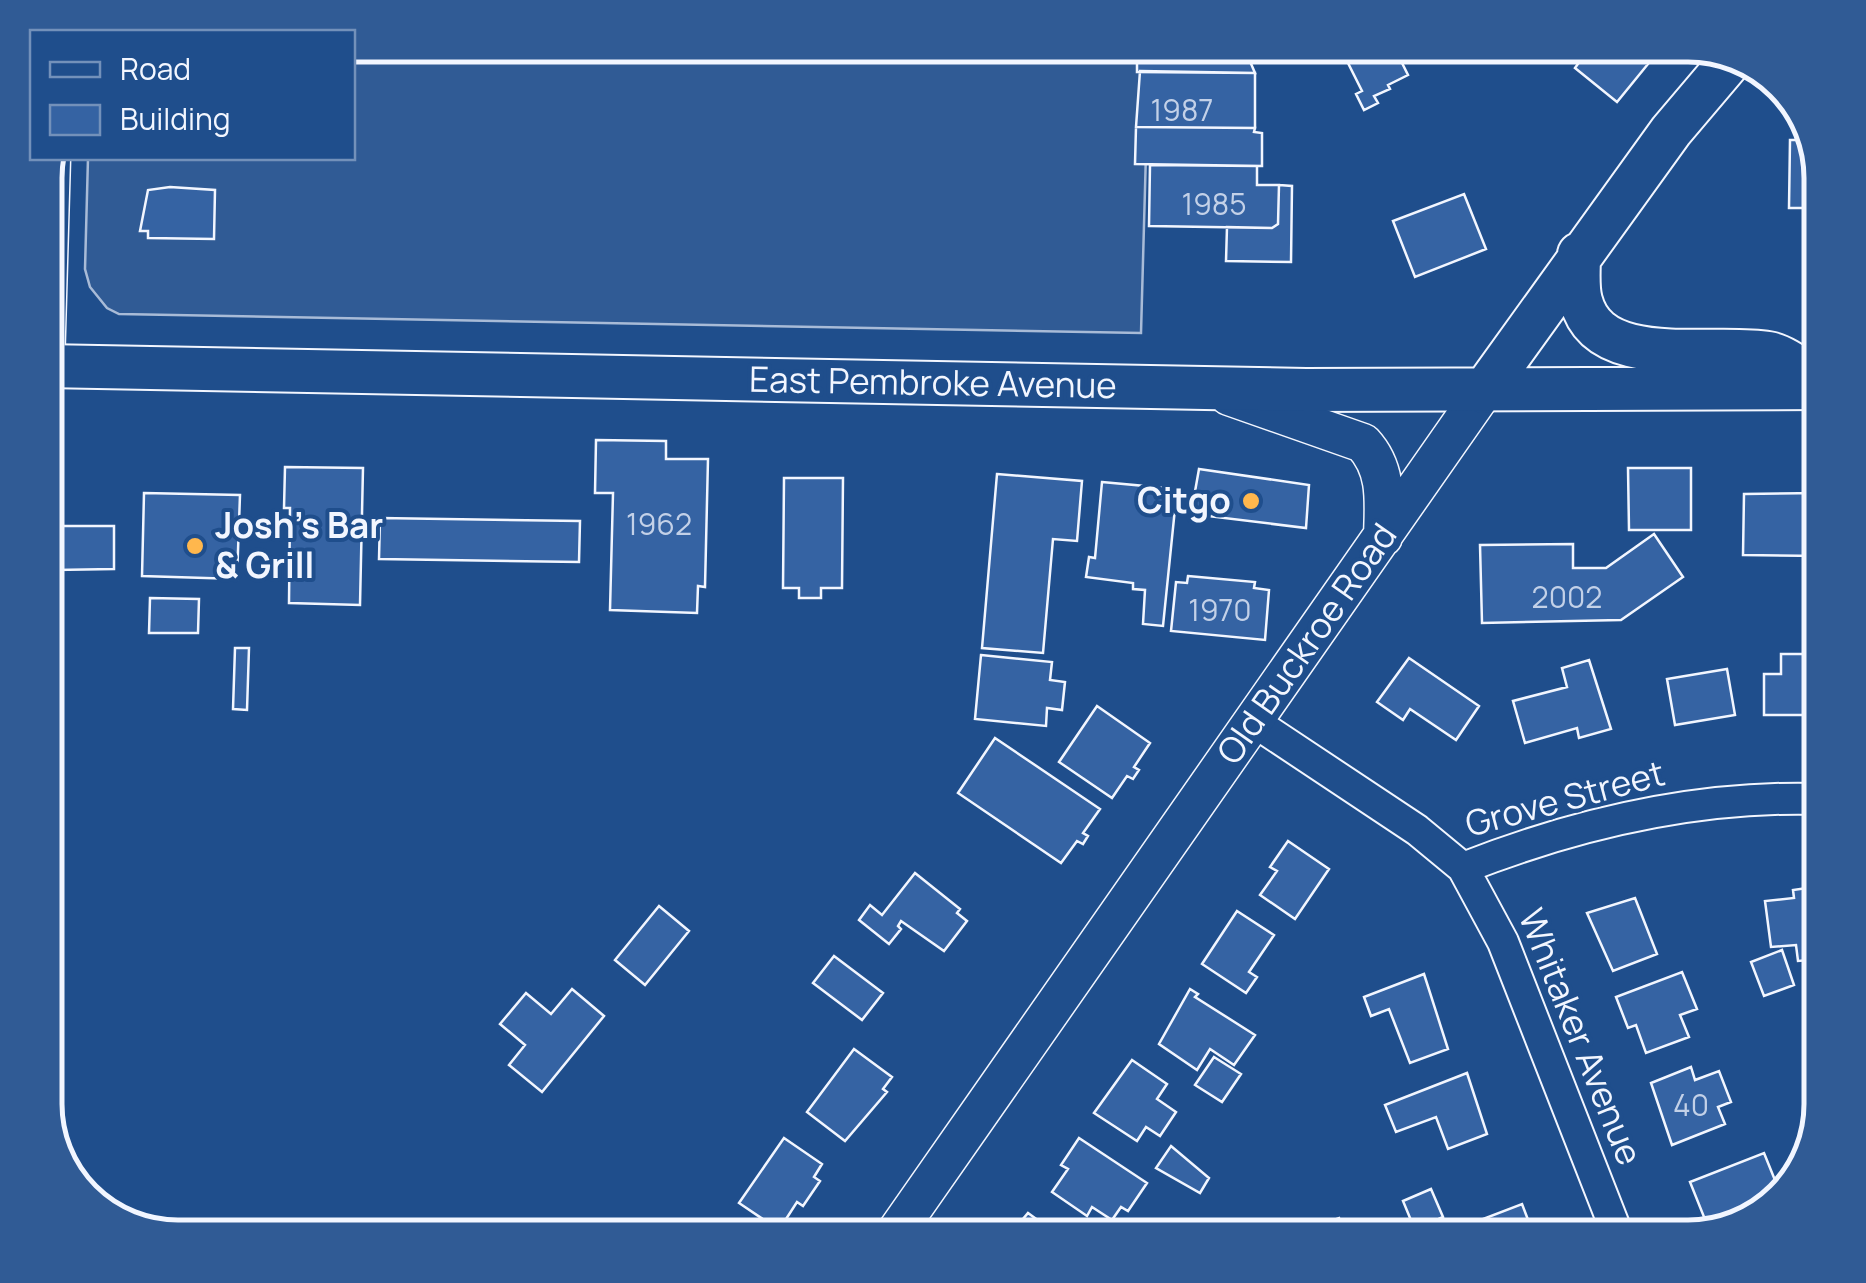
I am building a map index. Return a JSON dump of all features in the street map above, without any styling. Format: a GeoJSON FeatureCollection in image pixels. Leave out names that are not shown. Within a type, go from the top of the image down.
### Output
{"type":"FeatureCollection","features":[{"type":"Feature","properties":{"kind":"main road","name":"Old Buckroe Road"},"geometry":{"type":"LineString","coordinates":[[1483,392],[1671,130],[1723,68]]}},
{"type":"Feature","properties":{"kind":"main road"},"geometry":{"type":"LineString","coordinates":[[1579,254],[1580,299],[1594,326],[1610,339],[1647,348],[1773,353],[1804,374]]}},
{"type":"Feature","properties":{"kind":"main road","name":"East Pembroke Avenue"},"geometry":{"type":"LineString","coordinates":[[63,366],[1483,392],[1804,386]]}},
{"type":"Feature","properties":{"kind":"street"},"geometry":{"type":"LineString","coordinates":[[1205,388],[1363,443],[1374,456],[1382,479],[1383,537]]}},
{"type":"Feature","properties":{"kind":"street","name":"Old Buckroe Road"},"geometry":{"type":"LineString","coordinates":[[905,1220],[1483,392]]}},
{"type":"Feature","properties":{"kind":"street","name":"Grove Street"},"geometry":{"type":"LineString","coordinates":[[1253,721],[1417,830],[1463,868],[1548,837],[1686,805],[1762,797],[1804,798]]}},
{"type":"Feature","properties":{"kind":"street","name":"Whitaker Avenue"},"geometry":{"type":"LineString","coordinates":[[1463,868],[1496,926],[1611,1220]]}},
{"type":"Feature","properties":{"kind":"shaded area"},"geometry":{"type":"Polygon","coordinates":[[[355,62],[1149,62],[1141,333],[119,314],[107,308],[90,287],[85,269],[88,160],[355,160],[355,62]]]}},
{"type":"Feature","properties":{"kind":"building"},"geometry":{"type":"Polygon","coordinates":[[[1137,62],[1250,62],[1255,73],[1137,72],[1137,62]]]}},
{"type":"Feature","properties":{"kind":"building"},"geometry":{"type":"Polygon","coordinates":[[[1348,62],[1402,62],[1408,75],[1374,96],[1378,103],[1364,110],[1356,94],[1362,91],[1348,62]]]}},
{"type":"Feature","properties":{"kind":"building"},"geometry":{"type":"Polygon","coordinates":[[[1579,62],[1648,64],[1617,102],[1575,68],[1579,62]]]}},
{"type":"Feature","properties":{"kind":"building"},"geometry":{"type":"Polygon","coordinates":[[[1140,71],[1255,73],[1255,128],[1136,127],[1140,71]]]}},
{"type":"Feature","properties":{"kind":"building"},"geometry":{"type":"Polygon","coordinates":[[[1136,127],[1255,128],[1254,132],[1262,133],[1262,166],[1135,164],[1136,127]]]}},
{"type":"Feature","properties":{"kind":"building"},"geometry":{"type":"Polygon","coordinates":[[[1790,140],[1797,140],[1803,163],[1804,208],[1789,208],[1790,140]]]}},
{"type":"Feature","properties":{"kind":"building"},"geometry":{"type":"Polygon","coordinates":[[[1150,165],[1257,166],[1257,185],[1279,185],[1278,224],[1272,228],[1149,226],[1150,165]]]}},
{"type":"Feature","properties":{"kind":"building"},"geometry":{"type":"Polygon","coordinates":[[[1279,185],[1292,186],[1291,262],[1226,261],[1227,227],[1272,228],[1278,224],[1279,185]]]}},
{"type":"Feature","properties":{"kind":"building"},"geometry":{"type":"Polygon","coordinates":[[[148,190],[215,190],[214,239],[148,238],[148,231],[140,231],[148,190]]]}},
{"type":"Feature","properties":{"kind":"building"},"geometry":{"type":"Polygon","coordinates":[[[1464,194],[1486,249],[1415,277],[1393,221],[1464,194]]]}},
{"type":"Feature","properties":{"kind":"building"},"geometry":{"type":"Polygon","coordinates":[[[596,440],[666,441],[666,459],[708,459],[705,587],[698,586],[697,613],[610,610],[613,493],[595,493],[596,440]]]}},
{"type":"Feature","properties":{"kind":"building"},"geometry":{"type":"Polygon","coordinates":[[[285,467],[363,468],[360,605],[289,603],[290,508],[284,508],[285,467]]]}},
{"type":"Feature","properties":{"kind":"building"},"geometry":{"type":"Polygon","coordinates":[[[1628,468],[1691,468],[1691,530],[1629,530],[1628,468]]]}},
{"type":"Feature","properties":{"kind":"building","name":"Citgo"},"geometry":{"type":"Polygon","coordinates":[[[1199,469],[1309,485],[1306,528],[1191,514],[1199,469]]]}},
{"type":"Feature","properties":{"kind":"building"},"geometry":{"type":"Polygon","coordinates":[[[997,474],[1082,481],[1077,541],[1053,539],[1043,653],[982,648],[997,474]]]}},
{"type":"Feature","properties":{"kind":"building"},"geometry":{"type":"Polygon","coordinates":[[[784,478],[843,478],[842,588],[821,588],[821,598],[799,598],[799,588],[783,588],[784,478]]]}},
{"type":"Feature","properties":{"kind":"building"},"geometry":{"type":"Polygon","coordinates":[[[1102,482],[1177,489],[1163,626],[1143,624],[1145,590],[1133,589],[1133,583],[1086,577],[1089,557],[1095,558],[1102,482]]]}},
{"type":"Feature","properties":{"kind":"building"},"geometry":{"type":"Polygon","coordinates":[[[144,493],[240,495],[237,579],[142,576],[144,493]]]}},
{"type":"Feature","properties":{"kind":"building"},"geometry":{"type":"Polygon","coordinates":[[[1804,493],[1804,556],[1743,555],[1744,494],[1804,493]]]}},
{"type":"Feature","properties":{"kind":"building"},"geometry":{"type":"Polygon","coordinates":[[[380,518],[580,521],[579,562],[379,559],[380,518]]]}},
{"type":"Feature","properties":{"kind":"building"},"geometry":{"type":"Polygon","coordinates":[[[63,526],[114,526],[114,569],[63,570],[63,526]]]}},
{"type":"Feature","properties":{"kind":"building"},"geometry":{"type":"Polygon","coordinates":[[[1654,534],[1683,577],[1621,620],[1482,623],[1480,545],[1573,544],[1573,568],[1606,568],[1654,534]]]}},
{"type":"Feature","properties":{"kind":"building"},"geometry":{"type":"Polygon","coordinates":[[[1188,576],[1255,582],[1254,588],[1269,590],[1265,640],[1171,631],[1176,582],[1187,583],[1188,576]]]}},
{"type":"Feature","properties":{"kind":"building"},"geometry":{"type":"Polygon","coordinates":[[[150,598],[199,599],[198,633],[149,633],[150,598]]]}},
{"type":"Feature","properties":{"kind":"building"},"geometry":{"type":"Polygon","coordinates":[[[235,648],[249,648],[247,710],[233,709],[235,648]]]}},
{"type":"Feature","properties":{"kind":"building"},"geometry":{"type":"Polygon","coordinates":[[[1781,654],[1804,654],[1804,715],[1764,715],[1764,674],[1781,674],[1781,654]]]}},
{"type":"Feature","properties":{"kind":"building"},"geometry":{"type":"Polygon","coordinates":[[[981,655],[1052,662],[1050,680],[1065,682],[1062,710],[1047,708],[1046,726],[975,719],[981,655]]]}},
{"type":"Feature","properties":{"kind":"building"},"geometry":{"type":"Polygon","coordinates":[[[1409,658],[1479,706],[1456,740],[1410,709],[1403,720],[1377,702],[1409,658]]]}},
{"type":"Feature","properties":{"kind":"building"},"geometry":{"type":"Polygon","coordinates":[[[1589,660],[1611,729],[1579,738],[1577,728],[1525,743],[1513,701],[1567,687],[1562,668],[1589,660]]]}},
{"type":"Feature","properties":{"kind":"building"},"geometry":{"type":"Polygon","coordinates":[[[1727,669],[1735,715],[1675,725],[1667,679],[1727,669]]]}},
{"type":"Feature","properties":{"kind":"building"},"geometry":{"type":"Polygon","coordinates":[[[1097,706],[1150,743],[1134,767],[1139,770],[1133,779],[1127,776],[1112,798],[1059,762],[1097,706]]]}},
{"type":"Feature","properties":{"kind":"building"},"geometry":{"type":"Polygon","coordinates":[[[995,738],[1100,809],[1083,833],[1088,836],[1083,844],[1077,841],[1061,863],[958,793],[995,738]]]}},
{"type":"Feature","properties":{"kind":"building"},"geometry":{"type":"Polygon","coordinates":[[[1288,841],[1329,869],[1295,919],[1260,895],[1277,871],[1270,867],[1288,841]]]}},
{"type":"Feature","properties":{"kind":"building"},"geometry":{"type":"Polygon","coordinates":[[[915,873],[960,909],[957,913],[967,921],[944,951],[901,921],[901,929],[889,944],[859,920],[870,905],[882,915],[915,873]]]}},
{"type":"Feature","properties":{"kind":"building"},"geometry":{"type":"Polygon","coordinates":[[[1804,888],[1804,960],[1798,961],[1796,945],[1771,947],[1765,901],[1794,898],[1793,890],[1804,888]]]}},
{"type":"Feature","properties":{"kind":"building"},"geometry":{"type":"Polygon","coordinates":[[[1635,898],[1657,954],[1613,971],[1587,913],[1635,898]]]}},
{"type":"Feature","properties":{"kind":"building"},"geometry":{"type":"Polygon","coordinates":[[[659,906],[689,931],[645,985],[615,960],[659,906]]]}},
{"type":"Feature","properties":{"kind":"building"},"geometry":{"type":"Polygon","coordinates":[[[1237,911],[1274,935],[1249,972],[1257,977],[1246,993],[1202,964],[1237,911]]]}},
{"type":"Feature","properties":{"kind":"building"},"geometry":{"type":"Polygon","coordinates":[[[1782,950],[1794,985],[1764,996],[1751,962],[1782,950]]]}},
{"type":"Feature","properties":{"kind":"building"},"geometry":{"type":"Polygon","coordinates":[[[834,956],[883,993],[862,1020],[813,983],[834,956]]]}},
{"type":"Feature","properties":{"kind":"building"},"geometry":{"type":"Polygon","coordinates":[[[1682,972],[1697,1009],[1680,1015],[1689,1037],[1646,1053],[1636,1025],[1628,1028],[1616,997],[1682,972]]]}},
{"type":"Feature","properties":{"kind":"building"},"geometry":{"type":"Polygon","coordinates":[[[1424,974],[1448,1049],[1410,1063],[1389,1009],[1371,1016],[1364,997],[1424,974]]]}},
{"type":"Feature","properties":{"kind":"building"},"geometry":{"type":"Polygon","coordinates":[[[572,989],[604,1016],[542,1092],[509,1065],[525,1045],[500,1024],[526,993],[551,1014],[572,989]]]}},
{"type":"Feature","properties":{"kind":"building"},"geometry":{"type":"Polygon","coordinates":[[[1190,989],[1198,994],[1195,997],[1255,1035],[1234,1065],[1210,1049],[1197,1070],[1159,1044],[1190,989]]]}},
{"type":"Feature","properties":{"kind":"building"},"geometry":{"type":"Polygon","coordinates":[[[854,1049],[892,1077],[883,1089],[887,1092],[845,1141],[807,1112],[854,1049]]]}},
{"type":"Feature","properties":{"kind":"building"},"geometry":{"type":"Polygon","coordinates":[[[1214,1057],[1241,1074],[1222,1102],[1195,1085],[1214,1057]]]}},
{"type":"Feature","properties":{"kind":"building"},"geometry":{"type":"Polygon","coordinates":[[[1132,1060],[1167,1084],[1157,1099],[1176,1112],[1160,1136],[1146,1127],[1137,1141],[1094,1113],[1132,1060]]]}},
{"type":"Feature","properties":{"kind":"building"},"geometry":{"type":"Polygon","coordinates":[[[1691,1067],[1695,1080],[1719,1071],[1731,1102],[1718,1107],[1725,1124],[1672,1145],[1651,1083],[1691,1067]]]}},
{"type":"Feature","properties":{"kind":"building"},"geometry":{"type":"Polygon","coordinates":[[[1467,1073],[1487,1134],[1448,1149],[1436,1117],[1396,1132],[1385,1105],[1467,1073]]]}},
{"type":"Feature","properties":{"kind":"building"},"geometry":{"type":"Polygon","coordinates":[[[784,1138],[822,1164],[814,1177],[820,1181],[803,1206],[797,1202],[785,1220],[764,1220],[739,1203],[784,1138]]]}},
{"type":"Feature","properties":{"kind":"building"},"geometry":{"type":"Polygon","coordinates":[[[1079,1138],[1147,1183],[1128,1211],[1121,1207],[1112,1220],[1092,1207],[1087,1216],[1052,1192],[1068,1169],[1061,1165],[1079,1138]]]}},
{"type":"Feature","properties":{"kind":"building"},"geometry":{"type":"Polygon","coordinates":[[[1171,1146],[1209,1178],[1200,1193],[1156,1168],[1171,1146]]]}},
{"type":"Feature","properties":{"kind":"building"},"geometry":{"type":"Polygon","coordinates":[[[1764,1153],[1775,1181],[1739,1209],[1705,1220],[1690,1182],[1764,1153]]]}},
{"type":"Feature","properties":{"kind":"building"},"geometry":{"type":"Polygon","coordinates":[[[1431,1189],[1443,1217],[1411,1220],[1403,1201],[1431,1189]]]}},
{"type":"Feature","properties":{"kind":"building"},"geometry":{"type":"Polygon","coordinates":[[[1522,1204],[1528,1220],[1480,1220],[1522,1204]]]}},
{"type":"Feature","properties":{"kind":"place","name":"Citgo"},"geometry":{"type":"Point","coordinates":[1251,501]}},
{"type":"Feature","properties":{"kind":"place","name":"Josh's Bar & Grill"},"geometry":{"type":"Point","coordinates":[195,546]}}]}
